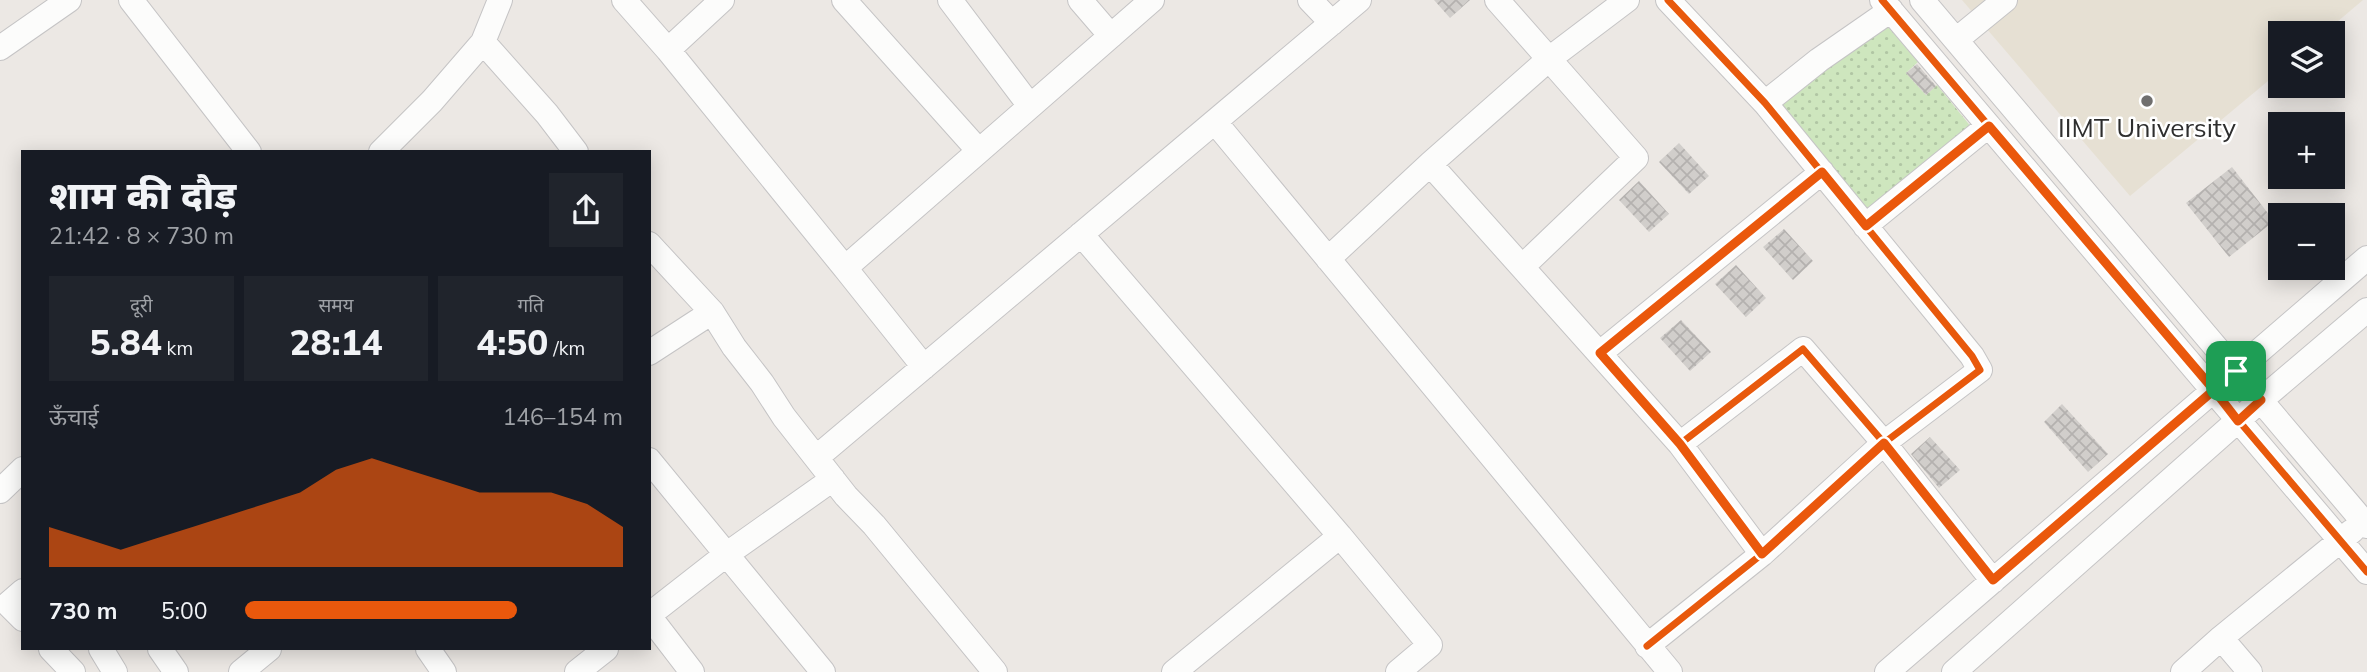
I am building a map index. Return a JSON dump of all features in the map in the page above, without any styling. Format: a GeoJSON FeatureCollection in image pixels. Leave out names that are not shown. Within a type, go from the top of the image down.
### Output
{"type":"FeatureCollection","features":[{"type":"Feature","properties":{"kind":"street"},"geometry":{"type":"LineString","coordinates":[[0,48],[69,0]]}},
{"type":"Feature","properties":{"kind":"street"},"geometry":{"type":"LineString","coordinates":[[131,0],[247,150]]}},
{"type":"Feature","properties":{"kind":"street"},"geometry":{"type":"LineString","coordinates":[[383,150],[432,102],[483,43],[500,0]]}},
{"type":"Feature","properties":{"kind":"street"},"geometry":{"type":"LineString","coordinates":[[624,0],[668,50],[924,367]]}},
{"type":"Feature","properties":{"kind":"street"},"geometry":{"type":"LineString","coordinates":[[668,50],[722,0]]}},
{"type":"Feature","properties":{"kind":"street"},"geometry":{"type":"LineString","coordinates":[[844,0],[979,151]]}},
{"type":"Feature","properties":{"kind":"street"},"geometry":{"type":"LineString","coordinates":[[950,0],[1030,106]]}},
{"type":"Feature","properties":{"kind":"street"},"geometry":{"type":"LineString","coordinates":[[1080,0],[1111,36]]}},
{"type":"Feature","properties":{"kind":"street"},"geometry":{"type":"LineString","coordinates":[[845,268],[1152,0]]}},
{"type":"Feature","properties":{"kind":"street"},"geometry":{"type":"LineString","coordinates":[[1310,0],[1332,23]]}},
{"type":"Feature","properties":{"kind":"street"},"geometry":{"type":"LineString","coordinates":[[817,457],[1359,0]]}},
{"type":"Feature","properties":{"kind":"street"},"geometry":{"type":"LineString","coordinates":[[1497,0],[1636,158],[1522,267]]}},
{"type":"Feature","properties":{"kind":"street"},"geometry":{"type":"LineString","coordinates":[[1328,259],[1549,59],[1627,0]]}},
{"type":"Feature","properties":{"kind":"street"},"geometry":{"type":"LineString","coordinates":[[1647,646],[1762,554],[1884,443],[1980,370],[1972,356],[1765,103],[1668,0]]}},
{"type":"Feature","properties":{"kind":"street"},"geometry":{"type":"LineString","coordinates":[[1922,0],[2365,524],[2340,540],[2183,672]]}},
{"type":"Feature","properties":{"kind":"street"},"geometry":{"type":"LineString","coordinates":[[1956,40],[2005,0]]}},
{"type":"Feature","properties":{"kind":"street"},"geometry":{"type":"LineString","coordinates":[[1765,103],[1886,5],[2367,572]]}},
{"type":"Feature","properties":{"kind":"street"},"geometry":{"type":"LineString","coordinates":[[483,43],[523,85],[574,150]]}},
{"type":"Feature","properties":{"kind":"street"},"geometry":{"type":"LineString","coordinates":[[1215,122],[1670,672]]}},
{"type":"Feature","properties":{"kind":"street"},"geometry":{"type":"LineString","coordinates":[[1866,226],[1989,126]]}},
{"type":"Feature","properties":{"kind":"street"},"geometry":{"type":"LineString","coordinates":[[1430,164],[1680,444],[1762,554]]}},
{"type":"Feature","properties":{"kind":"street"},"geometry":{"type":"LineString","coordinates":[[1600,353],[1822,172]]}},
{"type":"Feature","properties":{"kind":"street"},"geometry":{"type":"LineString","coordinates":[[1081,234],[1430,645],[1398,672]]}},
{"type":"Feature","properties":{"kind":"street"},"geometry":{"type":"LineString","coordinates":[[651,246],[712,312],[785,418],[982,668]]}},
{"type":"Feature","properties":{"kind":"street"},"geometry":{"type":"LineString","coordinates":[[1887,672],[2367,258]]}},
{"type":"Feature","properties":{"kind":"street"},"geometry":{"type":"LineString","coordinates":[[1954,672],[2261,400],[2367,310]]}},
{"type":"Feature","properties":{"kind":"street"},"geometry":{"type":"LineString","coordinates":[[651,352],[712,312]]}},
{"type":"Feature","properties":{"kind":"street"},"geometry":{"type":"LineString","coordinates":[[1680,444],[1803,349],[1884,443],[1993,580]]}},
{"type":"Feature","properties":{"kind":"street"},"geometry":{"type":"LineString","coordinates":[[651,462],[823,672]]}},
{"type":"Feature","properties":{"kind":"street"},"geometry":{"type":"LineString","coordinates":[[0,491],[21,471]]}},
{"type":"Feature","properties":{"kind":"street"},"geometry":{"type":"LineString","coordinates":[[651,614],[727,554],[833,479]]}},
{"type":"Feature","properties":{"kind":"street"},"geometry":{"type":"LineString","coordinates":[[1174,672],[1340,536]]}},
{"type":"Feature","properties":{"kind":"street"},"geometry":{"type":"LineString","coordinates":[[21,593],[9,604],[21,617]]}},
{"type":"Feature","properties":{"kind":"street"},"geometry":{"type":"LineString","coordinates":[[651,619],[692,672]]}},
{"type":"Feature","properties":{"kind":"street"},"geometry":{"type":"LineString","coordinates":[[2221,638],[2250,672]]}},
{"type":"Feature","properties":{"kind":"street"},"geometry":{"type":"LineString","coordinates":[[52,650],[73,672]]}},
{"type":"Feature","properties":{"kind":"street"},"geometry":{"type":"LineString","coordinates":[[102,650],[115,672]]}},
{"type":"Feature","properties":{"kind":"street"},"geometry":{"type":"LineString","coordinates":[[161,650],[176,672]]}},
{"type":"Feature","properties":{"kind":"street"},"geometry":{"type":"LineString","coordinates":[[241,672],[268,650]]}},
{"type":"Feature","properties":{"kind":"street"},"geometry":{"type":"LineString","coordinates":[[577,672],[605,650]]}},
{"type":"Feature","properties":{"kind":"shaded area","name":"IIMT University"},"geometry":{"type":"Polygon","coordinates":[[[1962,0],[2363,0],[2338,21],[2268,21],[2268,81],[2130,196],[1962,0]]]}},
{"type":"Feature","properties":{"kind":"green space"},"geometry":{"type":"Polygon","coordinates":[[[1883,21],[1918,62],[1906,73],[1926,95],[1937,85],[1972,128],[1869,213],[1780,106],[1883,21]]]}},
{"type":"Feature","properties":{"kind":"building"},"geometry":{"type":"Polygon","coordinates":[[[1434,0],[1470,0],[1450,18],[1434,0]]]}},
{"type":"Feature","properties":{"kind":"building"},"geometry":{"type":"Polygon","coordinates":[[[1917,64],[1936,86],[1926,95],[1906,73],[1917,64]]]}},
{"type":"Feature","properties":{"kind":"building"},"geometry":{"type":"Polygon","coordinates":[[[1679,143],[1709,176],[1689,194],[1659,162],[1679,143]]]}},
{"type":"Feature","properties":{"kind":"building"},"geometry":{"type":"Polygon","coordinates":[[[2232,167],[2268,213],[2268,226],[2229,257],[2186,203],[2232,167]]]}},
{"type":"Feature","properties":{"kind":"building"},"geometry":{"type":"Polygon","coordinates":[[[1639,181],[1669,214],[1649,232],[1619,200],[1639,181]]]}},
{"type":"Feature","properties":{"kind":"building"},"geometry":{"type":"Polygon","coordinates":[[[1784,229],[1813,261],[1793,280],[1763,247],[1784,229]]]}},
{"type":"Feature","properties":{"kind":"building"},"geometry":{"type":"Polygon","coordinates":[[[1736,265],[1766,298],[1746,317],[1715,284],[1736,265]]]}},
{"type":"Feature","properties":{"kind":"building"},"geometry":{"type":"Polygon","coordinates":[[[1681,320],[1711,352],[1690,371],[1660,338],[1681,320]]]}},
{"type":"Feature","properties":{"kind":"building"},"geometry":{"type":"Polygon","coordinates":[[[2062,404],[2108,454],[2088,472],[2044,422],[2062,404]]]}},
{"type":"Feature","properties":{"kind":"building"},"geometry":{"type":"Polygon","coordinates":[[[1930,437],[1960,470],[1939,488],[1911,454],[1930,437]]]}},
{"type":"Feature","properties":{"kind":"cycle path"},"geometry":{"type":"LineString","coordinates":[[1647,646],[1762,554],[1680,444],[1803,349],[1884,443],[1980,370],[1972,356],[1765,103],[1668,0]]}},
{"type":"Feature","properties":{"kind":"cycle path"},"geometry":{"type":"LineString","coordinates":[[1882,0],[2367,572]]}},
{"type":"Feature","properties":{"kind":"place","name":"IIMT University"},"geometry":{"type":"Point","coordinates":[2147,101]}},
{"type":"Feature","properties":{"kind":"route"},"geometry":{"type":"LineString","coordinates":[[2236,371],[2214,390],[1989,126],[1866,226],[1822,172],[1600,353],[1680,444],[1762,554],[1884,443],[1993,580],[2214,390],[2238,421],[2261,400],[2236,371]]}}]}
